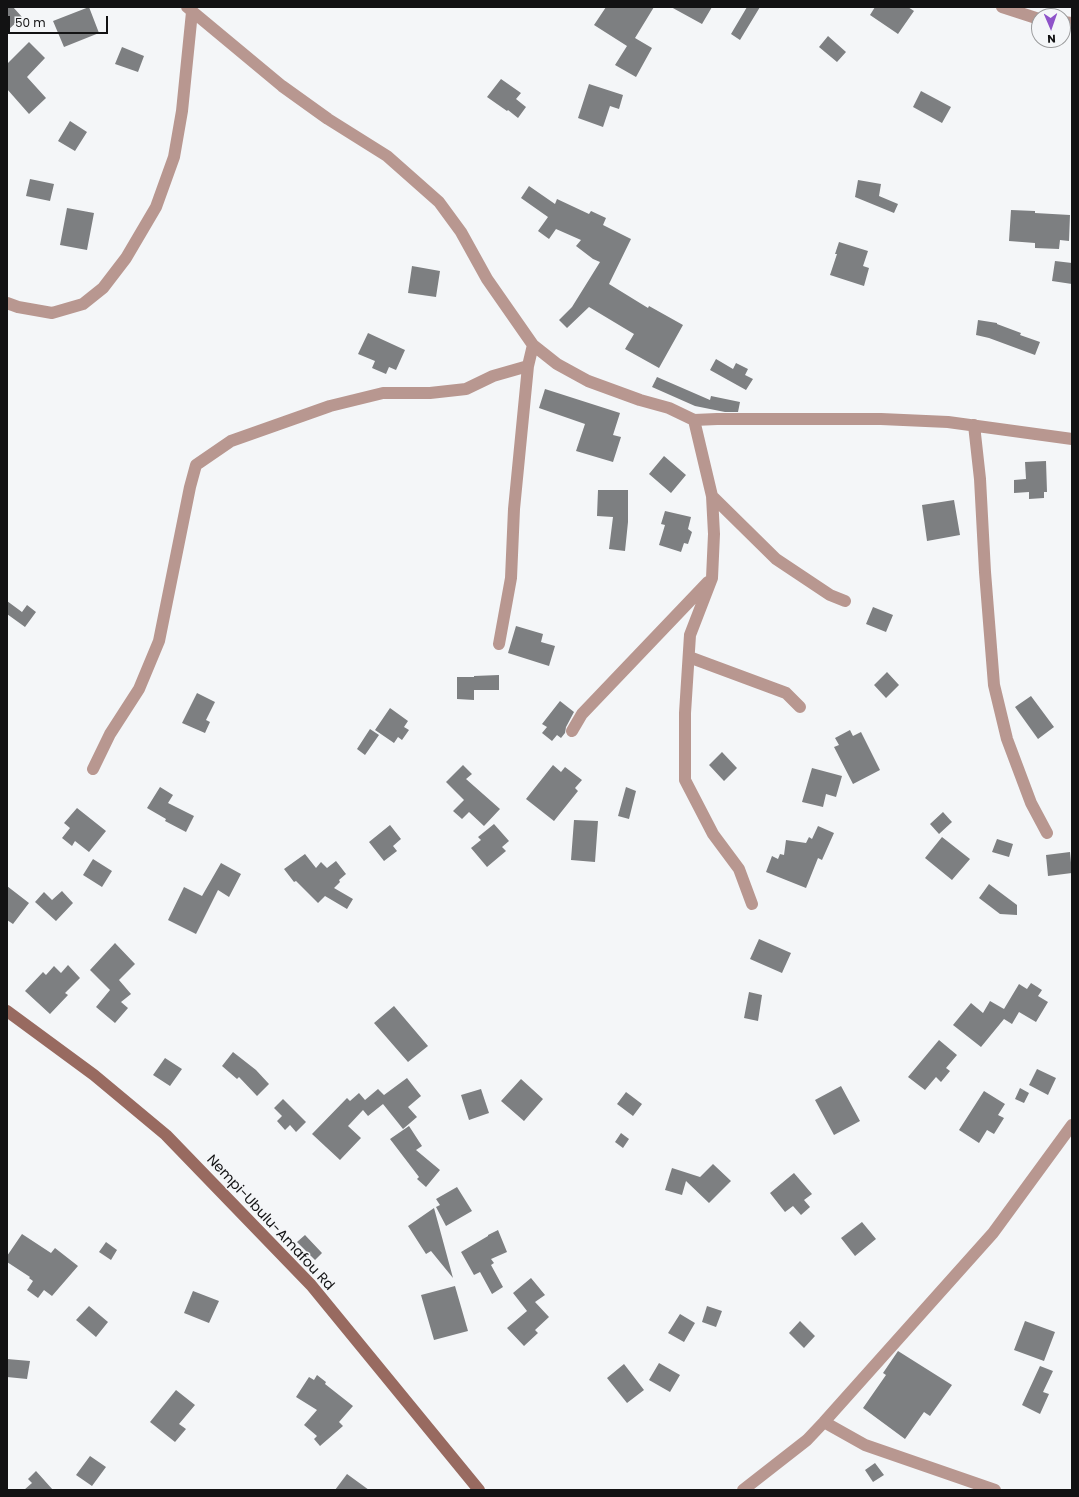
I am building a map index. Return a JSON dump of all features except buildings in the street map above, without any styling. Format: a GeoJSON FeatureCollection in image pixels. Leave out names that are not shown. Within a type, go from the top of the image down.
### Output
{"type":"FeatureCollection","features":[{"type":"Feature","properties":{"kind":"street"},"geometry":{"type":"LineString","coordinates":[[1002,7],[1031,16]]}},
{"type":"Feature","properties":{"kind":"street"},"geometry":{"type":"LineString","coordinates":[[7,303],[18,307],[52,313],[83,304],[103,288],[126,258],[156,207],[174,157],[182,111],[189,10]]}},
{"type":"Feature","properties":{"kind":"street"},"geometry":{"type":"LineString","coordinates":[[189,10],[282,86],[328,119],[387,156],[439,202],[461,232],[487,279],[534,345],[557,364],[588,381],[640,400],[669,408],[694,420],[718,418],[881,419],[948,422],[1072,439]]}},
{"type":"Feature","properties":{"kind":"street"},"geometry":{"type":"LineString","coordinates":[[499,644],[511,578],[514,509],[528,366],[534,345]]}},
{"type":"Feature","properties":{"kind":"street"},"geometry":{"type":"LineString","coordinates":[[93,769],[110,734],[139,689],[159,642],[190,487],[196,465],[231,441],[330,406],[383,393],[430,394],[466,389],[493,376],[528,366]]}},
{"type":"Feature","properties":{"kind":"street"},"geometry":{"type":"LineString","coordinates":[[694,420],[712,496],[714,534],[712,578],[690,636],[685,713],[685,780],[712,834],[739,869],[752,904]]}},
{"type":"Feature","properties":{"kind":"street"},"geometry":{"type":"LineString","coordinates":[[974,425],[980,479],[985,572],[994,685],[1007,739],[1031,803],[1047,833]]}},
{"type":"Feature","properties":{"kind":"street"},"geometry":{"type":"LineString","coordinates":[[712,496],[776,560],[830,595],[845,601]]}},
{"type":"Feature","properties":{"kind":"street"},"geometry":{"type":"LineString","coordinates":[[572,731],[582,714],[712,578]]}},
{"type":"Feature","properties":{"kind":"street"},"geometry":{"type":"LineString","coordinates":[[689,657],[786,693],[800,707]]}},
{"type":"Feature","properties":{"kind":"street","name":"Nempi-Ubulu-Amafou Rd"},"geometry":{"type":"LineString","coordinates":[[7,1011],[94,1075],[166,1136],[311,1285],[479,1490]]}},
{"type":"Feature","properties":{"kind":"street"},"geometry":{"type":"LineString","coordinates":[[743,1490],[807,1440],[824,1422],[992,1233],[1072,1125]]}},
{"type":"Feature","properties":{"kind":"street"},"geometry":{"type":"LineString","coordinates":[[824,1422],[865,1445],[995,1490]]}}]}
